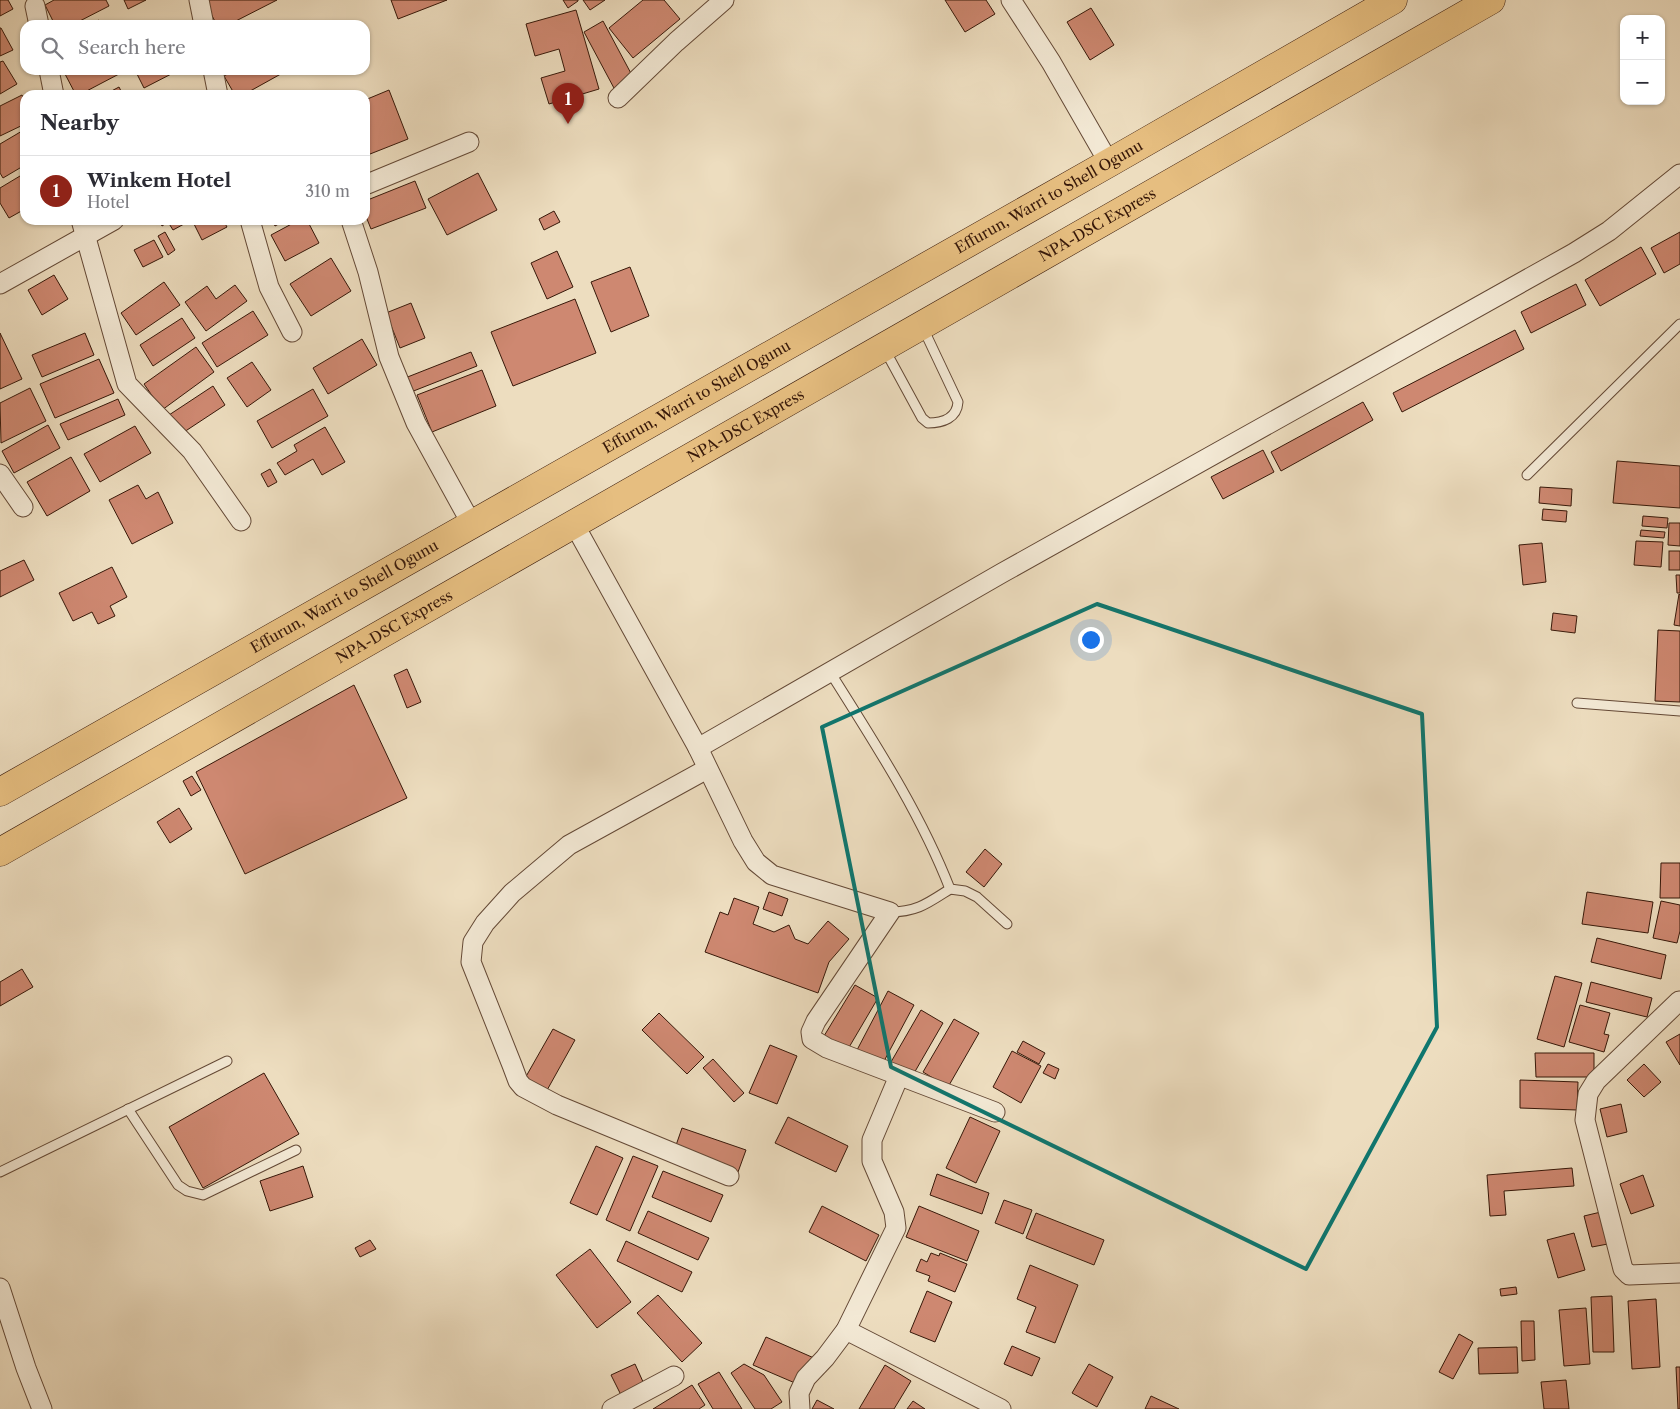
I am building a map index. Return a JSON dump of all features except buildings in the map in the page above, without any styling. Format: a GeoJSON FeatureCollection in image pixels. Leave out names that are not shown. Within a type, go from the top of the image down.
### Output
{"type":"FeatureCollection","features":[{"type":"Feature","properties":{"kind":"main road","name":"Effurun, Warri to Shell Ogunu"},"geometry":{"type":"LineString","coordinates":[[0,792],[1393,0]]}},
{"type":"Feature","properties":{"kind":"main road","name":"NPA-DSC Express"},"geometry":{"type":"LineString","coordinates":[[0,852],[1491,0]]}},
{"type":"Feature","properties":{"kind":"street"},"geometry":{"type":"LineString","coordinates":[[199,0],[203,20]]}},
{"type":"Feature","properties":{"kind":"street"},"geometry":{"type":"LineString","coordinates":[[618,98],[676,42],[724,0]]}},
{"type":"Feature","properties":{"kind":"street"},"geometry":{"type":"LineString","coordinates":[[1011,0],[1051,62],[1109,163]]}},
{"type":"Feature","properties":{"kind":"street"},"geometry":{"type":"LineString","coordinates":[[35,6],[39,20]]}},
{"type":"Feature","properties":{"kind":"street"},"geometry":{"type":"LineString","coordinates":[[50,75],[53,90]]}},
{"type":"Feature","properties":{"kind":"street"},"geometry":{"type":"LineString","coordinates":[[214,75],[217,90]]}},
{"type":"Feature","properties":{"kind":"street"},"geometry":{"type":"LineString","coordinates":[[370,183],[469,142]]}},
{"type":"Feature","properties":{"kind":"street"},"geometry":{"type":"LineString","coordinates":[[698,748],[1002,573],[1574,253],[1609,231],[1680,174]]}},
{"type":"Feature","properties":{"kind":"street"},"geometry":{"type":"LineString","coordinates":[[251,225],[269,287],[292,332]]}},
{"type":"Feature","properties":{"kind":"street"},"geometry":{"type":"LineString","coordinates":[[353,225],[368,272],[389,356],[416,423],[471,523]]}},
{"type":"Feature","properties":{"kind":"street"},"geometry":{"type":"LineString","coordinates":[[0,284],[83,228],[127,384],[192,451],[241,521]]}},
{"type":"Feature","properties":{"kind":"street"},"geometry":{"type":"LineString","coordinates":[[0,474],[23,507]]}},
{"type":"Feature","properties":{"kind":"street"},"geometry":{"type":"LineString","coordinates":[[574,524],[698,748],[707,769],[756,862],[772,875],[890,912],[816,1021],[811,1032],[812,1039],[827,1048],[994,1112]]}},
{"type":"Feature","properties":{"kind":"street"},"geometry":{"type":"LineString","coordinates":[[707,769],[569,845],[512,893],[485,923],[473,942],[471,962],[515,1073],[523,1087],[557,1105],[729,1176]]}},
{"type":"Feature","properties":{"kind":"street"},"geometry":{"type":"LineString","coordinates":[[1680,1001],[1596,1081],[1588,1094],[1585,1120],[1623,1269],[1629,1275],[1680,1272]]}},
{"type":"Feature","properties":{"kind":"street"},"geometry":{"type":"LineString","coordinates":[[800,1409],[799,1393],[806,1378],[825,1358],[846,1330],[896,1228],[894,1212],[872,1161],[872,1140],[899,1076]]}},
{"type":"Feature","properties":{"kind":"street"},"geometry":{"type":"LineString","coordinates":[[0,1288],[26,1368],[42,1409]]}},
{"type":"Feature","properties":{"kind":"street"},"geometry":{"type":"LineString","coordinates":[[846,1330],[1001,1409]]}},
{"type":"Feature","properties":{"kind":"street"},"geometry":{"type":"LineString","coordinates":[[612,1409],[674,1376]]}},
{"type":"Feature","properties":{"kind":"lane"},"geometry":{"type":"LineString","coordinates":[[1527,474],[1680,324]]}},
{"type":"Feature","properties":{"kind":"lane"},"geometry":{"type":"LineString","coordinates":[[883,348],[922,418],[928,423],[944,421],[958,409],[958,402],[922,325]]}},
{"type":"Feature","properties":{"kind":"lane"},"geometry":{"type":"LineString","coordinates":[[830,672],[888,764],[938,859],[950,889]]}},
{"type":"Feature","properties":{"kind":"lane"},"geometry":{"type":"LineString","coordinates":[[1576,703],[1680,712]]}},
{"type":"Feature","properties":{"kind":"lane"},"geometry":{"type":"LineString","coordinates":[[890,912],[904,912],[922,907],[950,889],[965,891],[977,898],[1007,924]]}},
{"type":"Feature","properties":{"kind":"lane"},"geometry":{"type":"LineString","coordinates":[[0,1172],[227,1061]]}},
{"type":"Feature","properties":{"kind":"lane"},"geometry":{"type":"LineString","coordinates":[[128,1109],[178,1185],[187,1191],[202,1195],[296,1150]]}},
{"type":"Feature","properties":{"kind":"highlighted area"},"geometry":{"type":"Polygon","coordinates":[[[1097,604],[1422,714],[1437,1027],[1306,1269],[891,1067],[822,727],[1097,604]]]}},
{"type":"Feature","properties":{"kind":"place","name":"Winkem Hotel"},"geometry":{"type":"Point","coordinates":[568,124]}}]}
